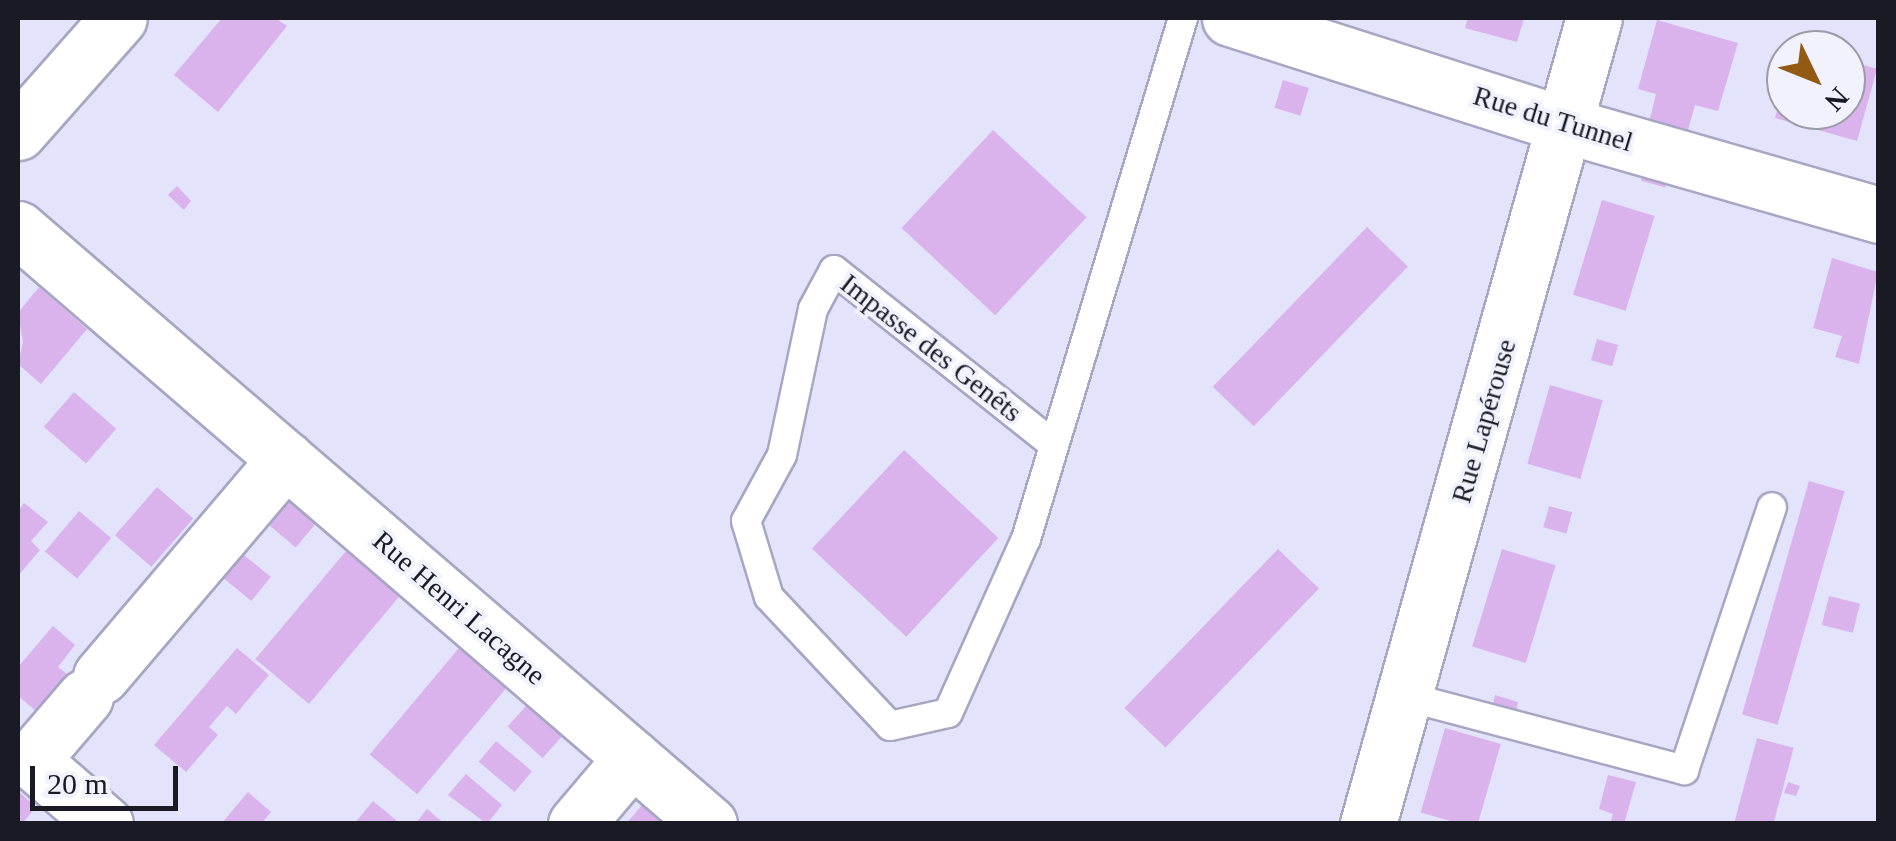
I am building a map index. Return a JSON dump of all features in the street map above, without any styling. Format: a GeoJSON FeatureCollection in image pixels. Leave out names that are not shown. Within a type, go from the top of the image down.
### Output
{"type":"FeatureCollection","features":[{"type":"Feature","properties":{"kind":"street"},"geometry":{"type":"LineString","coordinates":[[18,132],[119,18]]}},
{"type":"Feature","properties":{"kind":"street","name":"Rue du Tunnel"},"geometry":{"type":"LineString","coordinates":[[1230,18],[1565,125],[1878,214]]}},
{"type":"Feature","properties":{"kind":"street","name":"Rue Lapérouse"},"geometry":{"type":"LineString","coordinates":[[1368,824],[1594,18]]}},
{"type":"Feature","properties":{"kind":"street","name":"Rue Henri Lacagne"},"geometry":{"type":"LineString","coordinates":[[18,228],[709,824]]}},
{"type":"Feature","properties":{"kind":"street"},"geometry":{"type":"LineString","coordinates":[[105,824],[31,760],[286,459]]}},
{"type":"Feature","properties":{"kind":"street"},"geometry":{"type":"LineString","coordinates":[[576,824],[632,758]]}},
{"type":"Feature","properties":{"kind":"lane","name":"Impasse des Genêts"},"geometry":{"type":"LineString","coordinates":[[1054,445],[834,270],[813,309],[782,454],[746,521],[769,597],[890,726],[948,714],[1026,539],[1183,18]]}},
{"type":"Feature","properties":{"kind":"lane"},"geometry":{"type":"LineString","coordinates":[[1404,696],[1684,770],[1772,507]]}},
{"type":"Feature","properties":{"kind":"building"},"geometry":{"type":"Polygon","coordinates":[[[222,18],[275,18],[287,26],[218,112],[174,75],[222,18]]]}},
{"type":"Feature","properties":{"kind":"building"},"geometry":{"type":"Polygon","coordinates":[[[1468,18],[1524,18],[1517,42],[1465,28],[1468,18]]]}},
{"type":"Feature","properties":{"kind":"building"},"geometry":{"type":"Polygon","coordinates":[[[1657,20],[1738,43],[1718,111],[1695,105],[1688,130],[1650,119],[1656,94],[1638,89],[1657,20]]]}},
{"type":"Feature","properties":{"kind":"building"},"geometry":{"type":"Polygon","coordinates":[[[1866,66],[1877,69],[1866,109],[1866,66]]]}},
{"type":"Feature","properties":{"kind":"building"},"geometry":{"type":"Polygon","coordinates":[[[1283,80],[1309,88],[1300,116],[1275,108],[1283,80]]]}},
{"type":"Feature","properties":{"kind":"building"},"geometry":{"type":"Polygon","coordinates":[[[993,130],[1087,217],[995,315],[902,228],[993,130]]]}},
{"type":"Feature","properties":{"kind":"building"},"geometry":{"type":"Polygon","coordinates":[[[1818,130],[1860,130],[1857,141],[1818,130]]]}},
{"type":"Feature","properties":{"kind":"building"},"geometry":{"type":"Polygon","coordinates":[[[1644,170],[1668,177],[1665,187],[1641,181],[1644,170]]]}},
{"type":"Feature","properties":{"kind":"building"},"geometry":{"type":"Polygon","coordinates":[[[177,186],[191,201],[184,210],[168,195],[177,186]]]}},
{"type":"Feature","properties":{"kind":"building"},"geometry":{"type":"Polygon","coordinates":[[[1602,200],[1655,216],[1626,311],[1573,295],[1602,200]]]}},
{"type":"Feature","properties":{"kind":"building"},"geometry":{"type":"Polygon","coordinates":[[[1367,227],[1408,267],[1254,426],[1213,387],[1367,227]]]}},
{"type":"Feature","properties":{"kind":"building"},"geometry":{"type":"Polygon","coordinates":[[[1832,258],[1878,272],[1859,364],[1835,357],[1842,336],[1813,328],[1832,258]]]}},
{"type":"Feature","properties":{"kind":"building"},"geometry":{"type":"Polygon","coordinates":[[[39,287],[87,329],[41,384],[18,364],[23,342],[18,313],[39,287]]]}},
{"type":"Feature","properties":{"kind":"building"},"geometry":{"type":"Polygon","coordinates":[[[1597,339],[1618,345],[1612,366],[1591,360],[1597,339]]]}},
{"type":"Feature","properties":{"kind":"building"},"geometry":{"type":"Polygon","coordinates":[[[1550,385],[1603,400],[1580,479],[1527,464],[1550,385]]]}},
{"type":"Feature","properties":{"kind":"building"},"geometry":{"type":"Polygon","coordinates":[[[74,392],[116,429],[86,463],[44,427],[74,392]]]}},
{"type":"Feature","properties":{"kind":"building"},"geometry":{"type":"Polygon","coordinates":[[[904,450],[998,538],[906,637],[812,549],[904,450]]]}},
{"type":"Feature","properties":{"kind":"building"},"geometry":{"type":"Polygon","coordinates":[[[1809,481],[1845,491],[1778,725],[1742,715],[1809,481]]]}},
{"type":"Feature","properties":{"kind":"building"},"geometry":{"type":"Polygon","coordinates":[[[157,487],[193,518],[151,567],[115,535],[157,487]]]}},
{"type":"Feature","properties":{"kind":"building"},"geometry":{"type":"Polygon","coordinates":[[[285,498],[316,524],[296,547],[265,522],[285,498]]]}},
{"type":"Feature","properties":{"kind":"building"},"geometry":{"type":"Polygon","coordinates":[[[24,503],[48,522],[31,541],[40,550],[18,576],[18,511],[24,503]]]}},
{"type":"Feature","properties":{"kind":"building"},"geometry":{"type":"Polygon","coordinates":[[[1549,506],[1572,512],[1566,533],[1543,527],[1549,506]]]}},
{"type":"Feature","properties":{"kind":"building"},"geometry":{"type":"Polygon","coordinates":[[[79,511],[111,538],[77,579],[45,552],[79,511]]]}},
{"type":"Feature","properties":{"kind":"building"},"geometry":{"type":"Polygon","coordinates":[[[1278,549],[1319,589],[1165,748],[1124,708],[1278,549]]]}},
{"type":"Feature","properties":{"kind":"building"},"geometry":{"type":"Polygon","coordinates":[[[1502,549],[1556,565],[1526,663],[1472,647],[1502,549]]]}},
{"type":"Feature","properties":{"kind":"building"},"geometry":{"type":"Polygon","coordinates":[[[239,551],[271,577],[251,601],[219,575],[239,551]]]}},
{"type":"Feature","properties":{"kind":"building"},"geometry":{"type":"Polygon","coordinates":[[[346,551],[400,596],[309,704],[255,659],[346,551]]]}},
{"type":"Feature","properties":{"kind":"building"},"geometry":{"type":"Polygon","coordinates":[[[1829,596],[1860,604],[1853,633],[1822,625],[1829,596]]]}},
{"type":"Feature","properties":{"kind":"building"},"geometry":{"type":"Polygon","coordinates":[[[53,626],[75,645],[58,667],[67,674],[36,711],[18,696],[18,667],[53,626]]]}},
{"type":"Feature","properties":{"kind":"building"},"geometry":{"type":"Polygon","coordinates":[[[237,648],[269,675],[236,714],[227,706],[209,727],[218,735],[186,772],[154,745],[237,648]]]}},
{"type":"Feature","properties":{"kind":"building"},"geometry":{"type":"Polygon","coordinates":[[[459,648],[506,688],[417,794],[370,754],[459,648]]]}},
{"type":"Feature","properties":{"kind":"building"},"geometry":{"type":"Polygon","coordinates":[[[1495,695],[1518,702],[1516,712],[1493,704],[1495,695]]]}},
{"type":"Feature","properties":{"kind":"building"},"geometry":{"type":"Polygon","coordinates":[[[527,705],[562,736],[543,758],[508,727],[527,705]]]}},
{"type":"Feature","properties":{"kind":"building"},"geometry":{"type":"Polygon","coordinates":[[[1445,728],[1501,744],[1478,824],[1461,824],[1421,813],[1445,728]]]}},
{"type":"Feature","properties":{"kind":"building"},"geometry":{"type":"Polygon","coordinates":[[[1757,738],[1794,748],[1773,824],[1734,824],[1757,738]]]}},
{"type":"Feature","properties":{"kind":"building"},"geometry":{"type":"Polygon","coordinates":[[[496,741],[532,771],[515,792],[479,762],[496,741]]]}},
{"type":"Feature","properties":{"kind":"building"},"geometry":{"type":"Polygon","coordinates":[[[466,774],[502,805],[487,824],[448,795],[466,774]]]}},
{"type":"Feature","properties":{"kind":"building"},"geometry":{"type":"Polygon","coordinates":[[[1608,775],[1636,782],[1624,824],[1610,824],[1613,814],[1599,809],[1608,775]]]}},
{"type":"Feature","properties":{"kind":"building"},"geometry":{"type":"Polygon","coordinates":[[[1788,782],[1800,786],[1796,796],[1784,793],[1788,782]]]}},
{"type":"Feature","properties":{"kind":"building"},"geometry":{"type":"Polygon","coordinates":[[[18,791],[36,807],[22,824],[18,824],[18,791]]]}},
{"type":"Feature","properties":{"kind":"building"},"geometry":{"type":"Polygon","coordinates":[[[248,792],[271,812],[261,824],[221,824],[248,792]]]}},
{"type":"Feature","properties":{"kind":"building"},"geometry":{"type":"Polygon","coordinates":[[[373,801],[396,820],[394,824],[354,824],[373,801]]]}},
{"type":"Feature","properties":{"kind":"building"},"geometry":{"type":"Polygon","coordinates":[[[642,805],[663,824],[626,824],[642,805]]]}},
{"type":"Feature","properties":{"kind":"building"},"geometry":{"type":"Polygon","coordinates":[[[427,809],[445,824],[415,824],[427,809]]]}}]}
